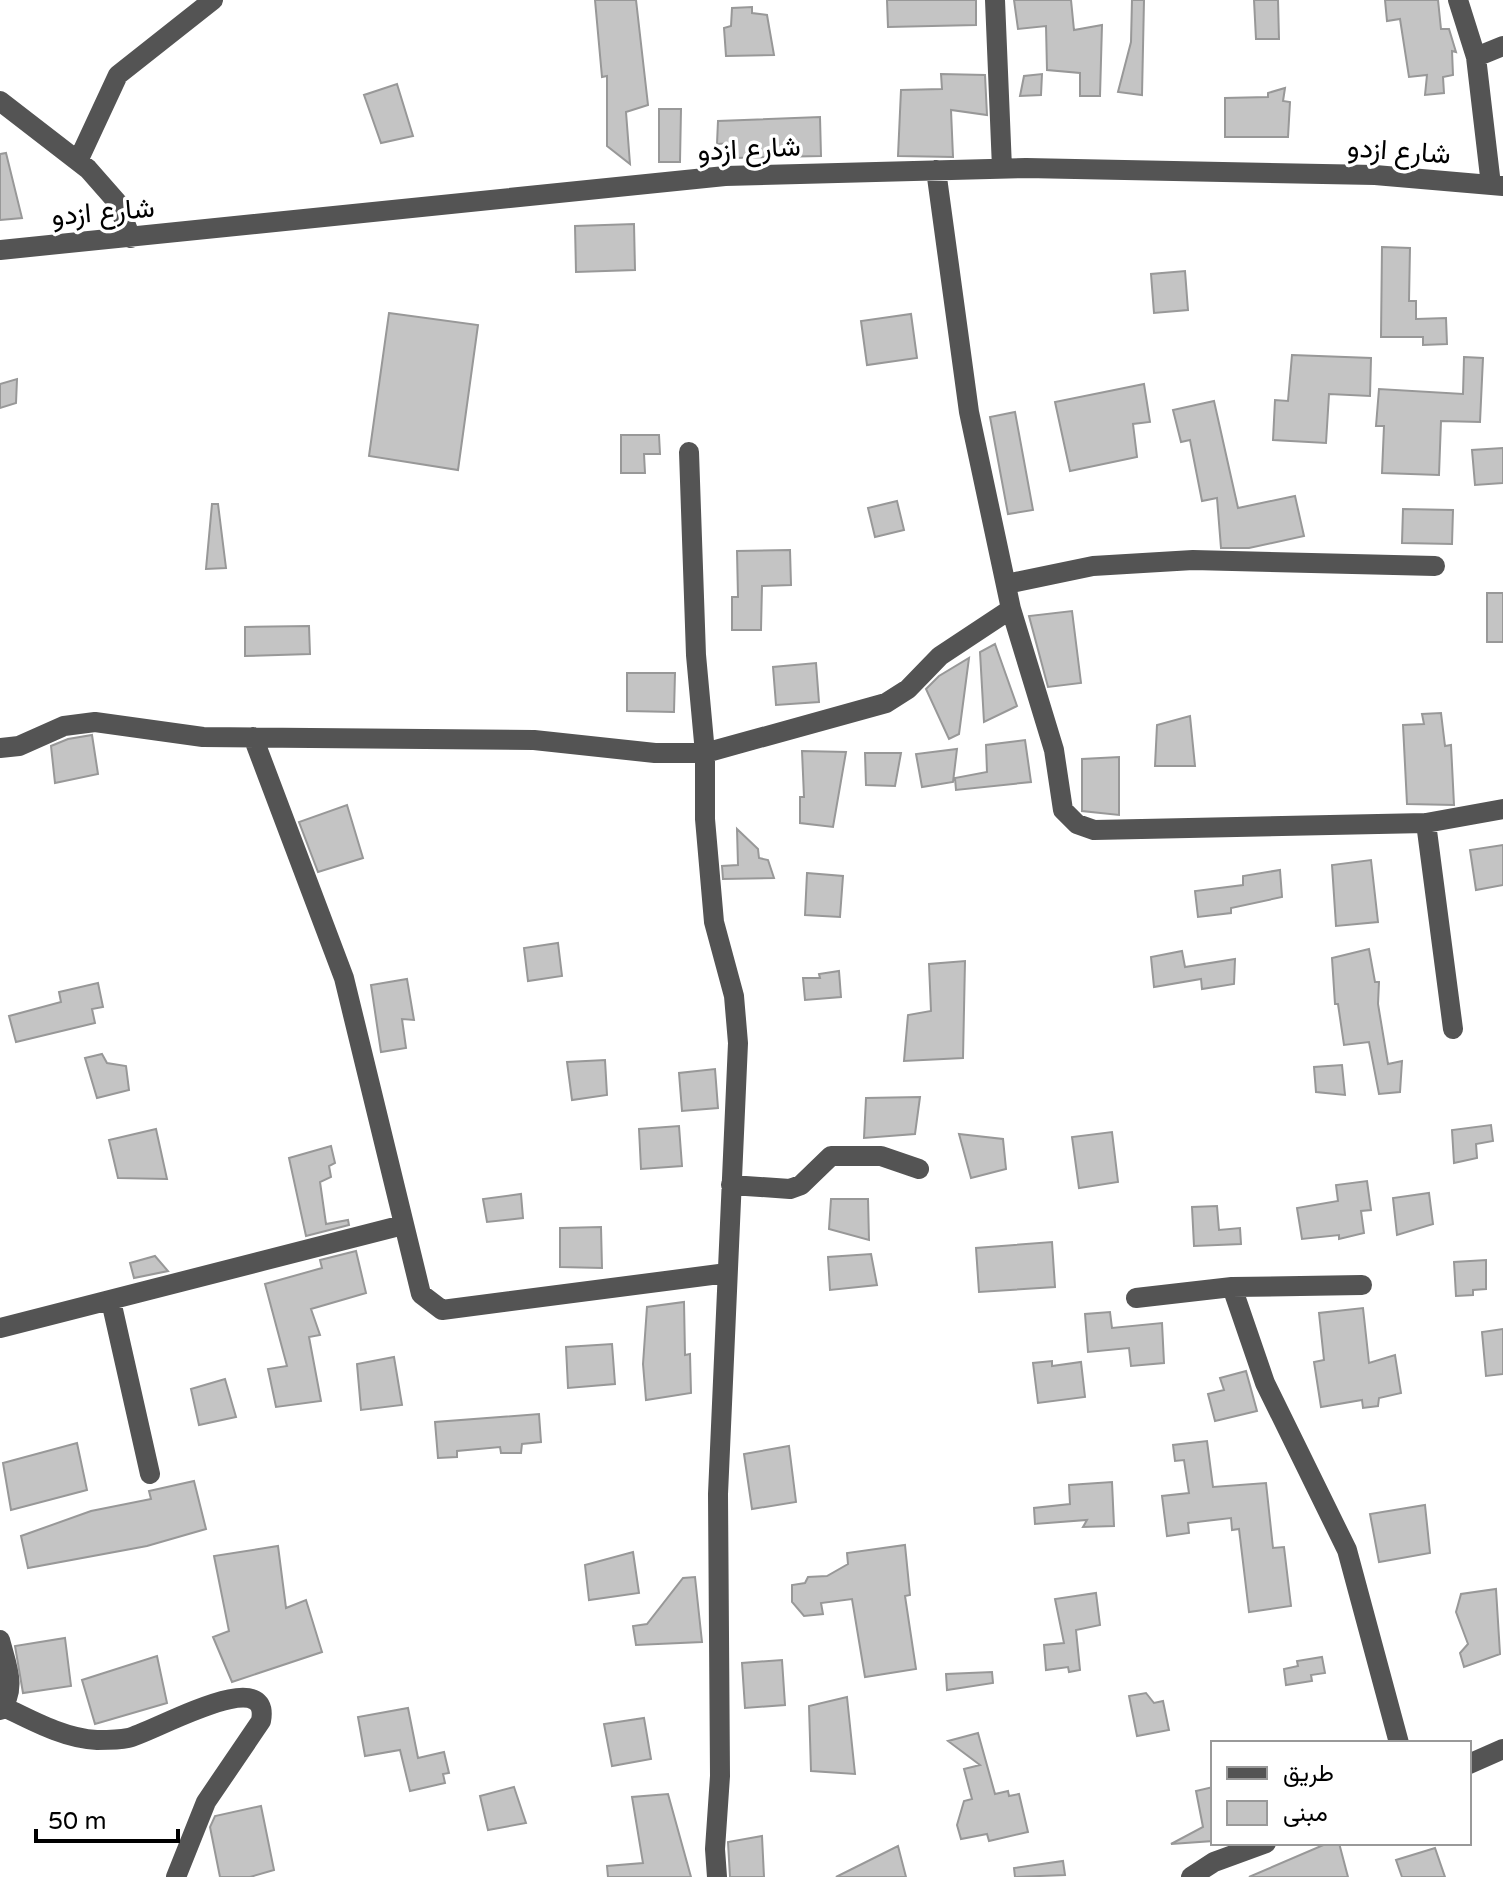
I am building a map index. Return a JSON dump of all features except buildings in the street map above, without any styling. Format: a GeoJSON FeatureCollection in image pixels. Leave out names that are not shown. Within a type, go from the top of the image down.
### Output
{"type":"FeatureCollection","features":[{"type":"Feature","properties":{"kind":"street"},"geometry":{"type":"LineString","coordinates":[[78,161],[118,75],[213,0]]}},
{"type":"Feature","properties":{"kind":"street"},"geometry":{"type":"LineString","coordinates":[[995,0],[1002,168]]}},
{"type":"Feature","properties":{"kind":"street"},"geometry":{"type":"LineString","coordinates":[[1458,0],[1476,57],[1497,186]]}},
{"type":"Feature","properties":{"kind":"street"},"geometry":{"type":"LineString","coordinates":[[1476,57],[1503,46]]}},
{"type":"Feature","properties":{"kind":"street"},"geometry":{"type":"LineString","coordinates":[[0,101],[78,161],[117,202],[131,238]]}},
{"type":"Feature","properties":{"kind":"street","name":"شارع ازدو"},"geometry":{"type":"LineString","coordinates":[[0,250],[725,176],[1002,168],[1375,175],[1497,186]]}},
{"type":"Feature","properties":{"kind":"street"},"geometry":{"type":"LineString","coordinates":[[936,170],[969,412],[1011,609],[1054,750],[1063,810],[1077,824],[1094,830],[1426,823],[1503,809]]}},
{"type":"Feature","properties":{"kind":"street"},"geometry":{"type":"LineString","coordinates":[[689,452],[696,655],[705,753],[705,819],[714,922],[734,996],[738,1043],[718,1494],[720,1776],[715,1849],[717,1877]]}},
{"type":"Feature","properties":{"kind":"street"},"geometry":{"type":"LineString","coordinates":[[1006,584],[1093,566],[1193,560],[1435,566]]}},
{"type":"Feature","properties":{"kind":"street"},"geometry":{"type":"LineString","coordinates":[[0,748],[19,746],[64,726],[95,722],[203,737],[534,740],[655,753],[705,753],[886,703],[908,689],[940,656],[1011,609]]}},
{"type":"Feature","properties":{"kind":"street"},"geometry":{"type":"LineString","coordinates":[[253,737],[344,978],[421,1294],[442,1310],[727,1273]]}},
{"type":"Feature","properties":{"kind":"street"},"geometry":{"type":"LineString","coordinates":[[1426,823],[1453,1029]]}},
{"type":"Feature","properties":{"kind":"street"},"geometry":{"type":"LineString","coordinates":[[731,1185],[790,1189],[801,1185],[831,1156],[881,1156],[919,1169]]}},
{"type":"Feature","properties":{"kind":"street"},"geometry":{"type":"LineString","coordinates":[[0,1328],[403,1225]]}},
{"type":"Feature","properties":{"kind":"street"},"geometry":{"type":"LineString","coordinates":[[1136,1298],[1232,1287],[1362,1285]]}},
{"type":"Feature","properties":{"kind":"street"},"geometry":{"type":"LineString","coordinates":[[1232,1287],[1265,1383],[1347,1550],[1398,1741]]}},
{"type":"Feature","properties":{"kind":"street"},"geometry":{"type":"LineString","coordinates":[[111,1301],[150,1474]]}},
{"type":"Feature","properties":{"kind":"street"},"geometry":{"type":"LineString","coordinates":[[0,1640],[11,1683],[2,1708],[48,1727],[93,1740],[128,1738],[228,1699],[248,1695],[259,1701],[263,1709],[261,1721],[206,1802],[176,1877]]}},
{"type":"Feature","properties":{"kind":"street"},"geometry":{"type":"LineString","coordinates":[[1471,1763],[1503,1749]]}},
{"type":"Feature","properties":{"kind":"street"},"geometry":{"type":"LineString","coordinates":[[1191,1877],[1214,1862],[1261,1845]]}}]}
